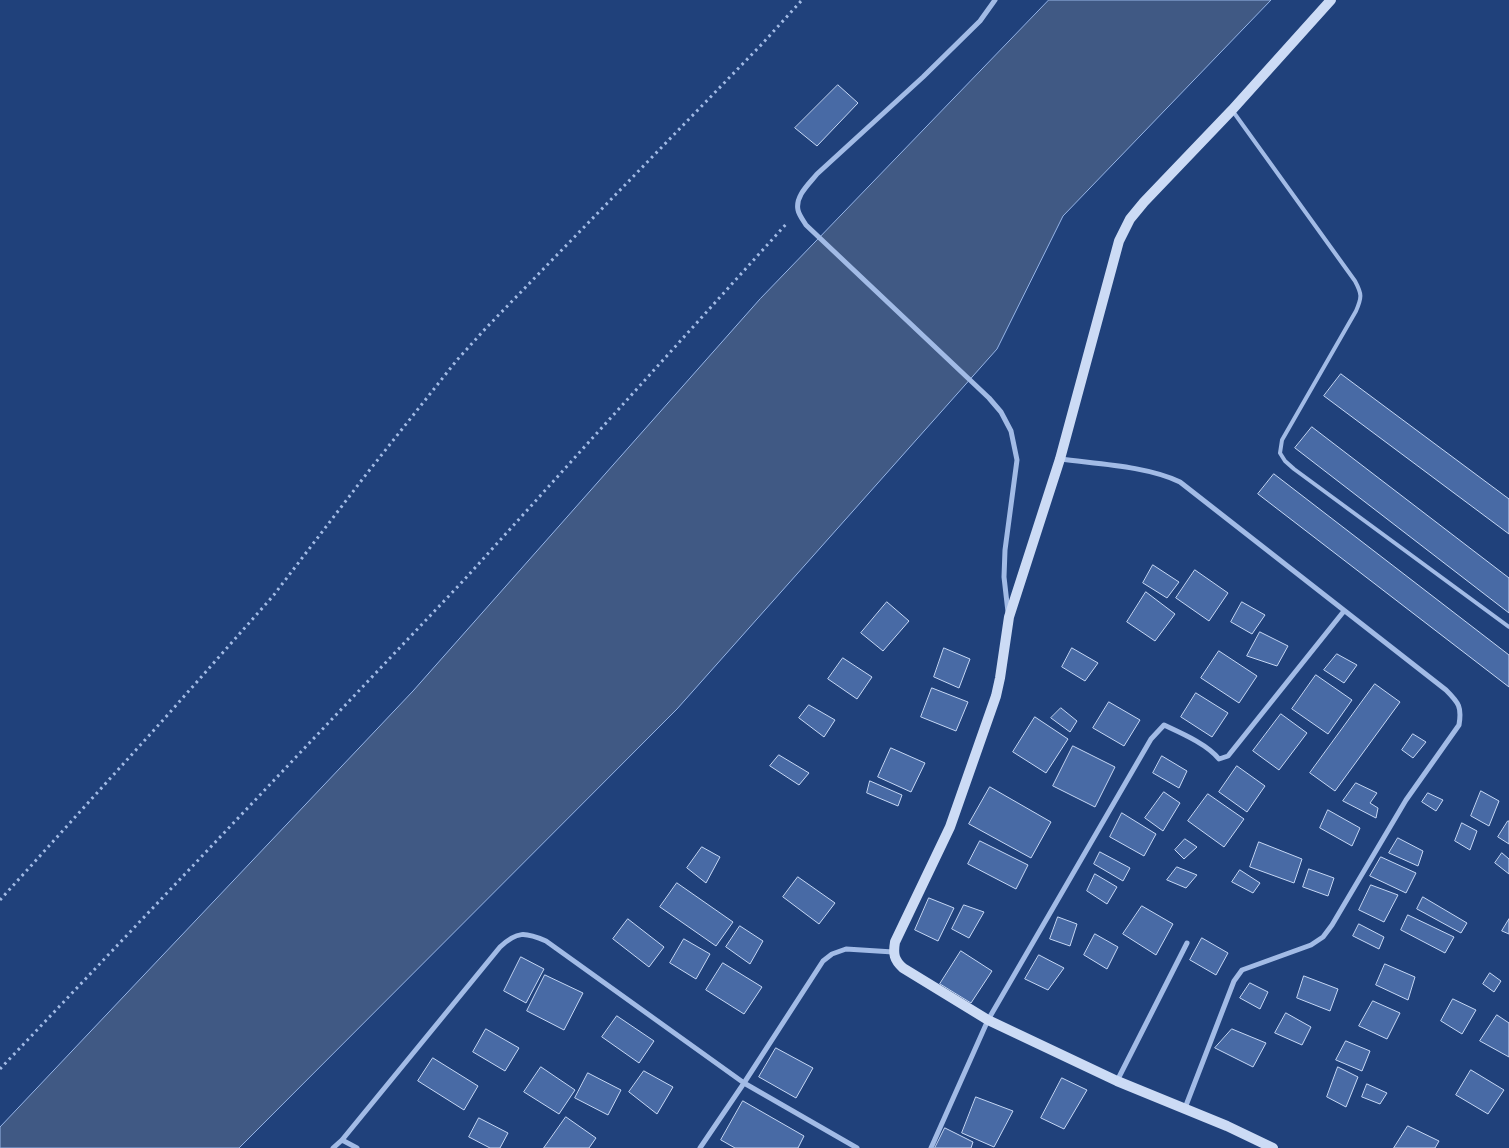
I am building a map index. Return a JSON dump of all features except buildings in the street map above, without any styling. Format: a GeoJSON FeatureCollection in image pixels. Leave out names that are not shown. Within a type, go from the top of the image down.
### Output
{"type":"FeatureCollection","features":[{"type":"Feature","properties":{"kind":"main road"},"geometry":{"type":"LineString","coordinates":[[1273,1148],[1227,1126],[1117,1081],[988,1020],[903,968],[896,962],[893,952],[895,942],[950,827],[996,696],[1009,617],[1060,459],[1119,241],[1130,219],[1144,202],[1232,110],[1331,0]]}},
{"type":"Feature","properties":{"kind":"street"},"geometry":{"type":"LineString","coordinates":[[995,0],[980,21],[966,35],[817,174],[797,202],[798,211],[806,225],[989,398],[1001,412],[1010,431],[1016,460],[1004,577],[1009,617]]}},
{"type":"Feature","properties":{"kind":"street"},"geometry":{"type":"LineString","coordinates":[[1060,459],[1147,471],[1167,475],[1180,482],[1456,699],[1461,713],[1459,725],[1406,800],[1323,937],[1311,945],[1242,970],[1234,981],[1185,1109]]}},
{"type":"Feature","properties":{"kind":"street"},"geometry":{"type":"LineString","coordinates":[[931,1148],[988,1020],[1151,739],[1164,724],[1215,754],[1219,759],[1228,756],[1344,611]]}},
{"type":"Feature","properties":{"kind":"street"},"geometry":{"type":"LineString","coordinates":[[333,1148],[342,1140],[500,947],[510,937],[522,934],[546,941],[744,1083],[857,1148]]}},
{"type":"Feature","properties":{"kind":"street"},"geometry":{"type":"LineString","coordinates":[[1117,1081],[1187,943]]}},
{"type":"Feature","properties":{"kind":"street"},"geometry":{"type":"LineString","coordinates":[[700,1148],[823,961],[832,954],[846,949],[893,952]]}},
{"type":"Feature","properties":{"kind":"street"},"geometry":{"type":"LineString","coordinates":[[342,1140],[357,1148]]}},
{"type":"Feature","properties":{"kind":"lane"},"geometry":{"type":"LineString","coordinates":[[1232,110],[1361,292],[1356,311],[1282,440],[1280,453],[1284,461],[1509,627]]}},
{"type":"Feature","properties":{"kind":"path"},"geometry":{"type":"LineString","coordinates":[[0,900],[158,727],[273,596],[457,360],[762,44],[802,0]]}},
{"type":"Feature","properties":{"kind":"path"},"geometry":{"type":"LineString","coordinates":[[0,1070],[464,580],[798,211]]}},
{"type":"Feature","properties":{"kind":"water"},"geometry":{"type":"Polygon","coordinates":[[[1049,0],[1271,0],[1063,216],[997,349],[677,709],[239,1148],[0,1148],[0,1127],[413,691],[760,299],[1049,0]]]}}]}
